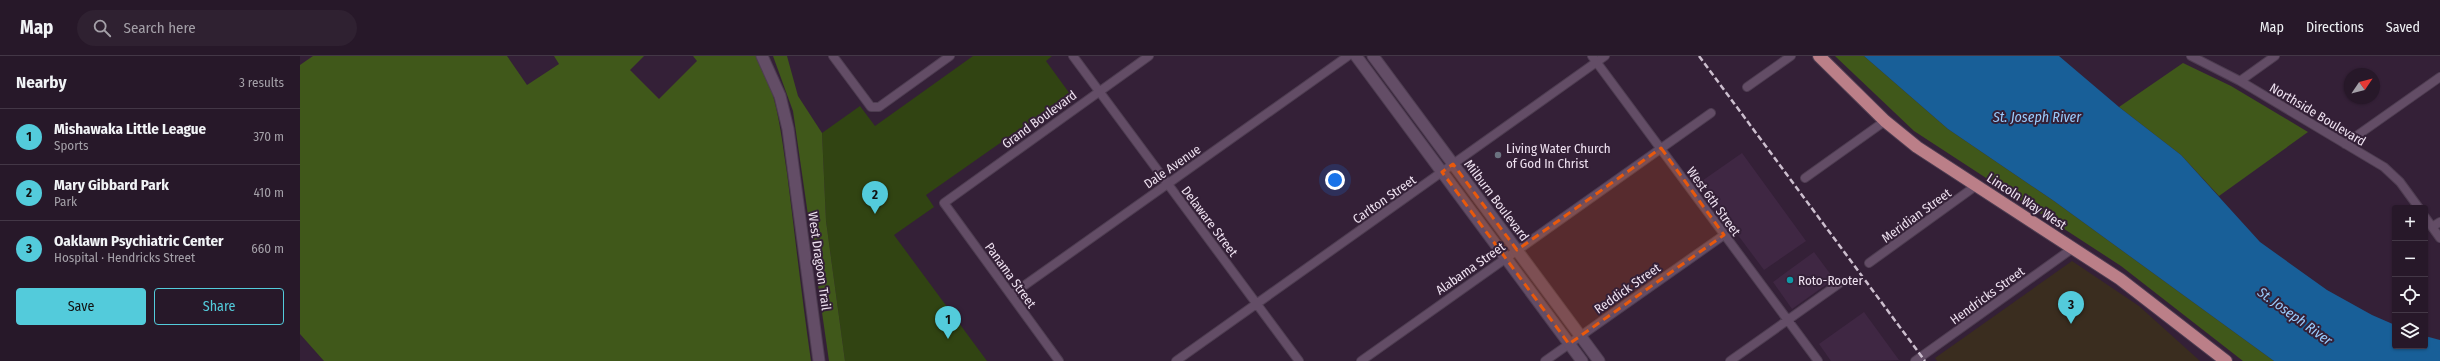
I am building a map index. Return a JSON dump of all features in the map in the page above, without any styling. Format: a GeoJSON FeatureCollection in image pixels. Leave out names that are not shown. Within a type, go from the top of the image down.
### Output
{"type":"FeatureCollection","features":[{"type":"Feature","properties":{"kind":"main road","name":"Lincoln Way West"},"geometry":{"type":"LineString","coordinates":[[1819,56],[1885,121],[1917,147],[2139,292],[2226,361]]}},
{"type":"Feature","properties":{"kind":"street","name":"West Dragoon Trail"},"geometry":{"type":"LineString","coordinates":[[762,56],[780,96],[793,164],[820,361]]}},
{"type":"Feature","properties":{"kind":"street"},"geometry":{"type":"LineString","coordinates":[[833,56],[868,102],[875,108],[879,107],[950,56]]}},
{"type":"Feature","properties":{"kind":"street","name":"Delaware Street"},"geometry":{"type":"LineString","coordinates":[[1073,56],[1299,361]]}},
{"type":"Feature","properties":{"kind":"street","name":"Grand Boulevard"},"geometry":{"type":"LineString","coordinates":[[944,203],[1149,56]]}},
{"type":"Feature","properties":{"kind":"street","name":"Dale Avenue"},"geometry":{"type":"LineString","coordinates":[[1011,295],[1348,56]]}},
{"type":"Feature","properties":{"kind":"street","name":"Milburn Boulevard"},"geometry":{"type":"LineString","coordinates":[[1356,56],[1582,361]]}},
{"type":"Feature","properties":{"kind":"street","name":"Milburn Boulevard"},"geometry":{"type":"LineString","coordinates":[[1373,56],[1599,361]]}},
{"type":"Feature","properties":{"kind":"street","name":"Carlton Street"},"geometry":{"type":"LineString","coordinates":[[1176,361],[1442,172],[1594,59],[1605,56]]}},
{"type":"Feature","properties":{"kind":"street"},"geometry":{"type":"LineString","coordinates":[[1747,87],[1791,56]]}},
{"type":"Feature","properties":{"kind":"street","name":"Northside Boulevard"},"geometry":{"type":"LineString","coordinates":[[2191,56],[2240,81],[2391,173],[2417,205]]}},
{"type":"Feature","properties":{"kind":"street"},"geometry":{"type":"LineString","coordinates":[[2240,81],[2275,56]]}},
{"type":"Feature","properties":{"kind":"street","name":"West 6th Street"},"geometry":{"type":"LineString","coordinates":[[1594,59],[1818,361]]}},
{"type":"Feature","properties":{"kind":"street"},"geometry":{"type":"LineString","coordinates":[[2345,144],[2440,77]]}},
{"type":"Feature","properties":{"kind":"street","name":"Alabama Street"},"geometry":{"type":"LineString","coordinates":[[1361,361],[1711,112]]}},
{"type":"Feature","properties":{"kind":"street"},"geometry":{"type":"LineString","coordinates":[[1805,178],[1885,121]]}},
{"type":"Feature","properties":{"kind":"street","name":"Meridian Street"},"geometry":{"type":"LineString","coordinates":[[1868,263],[1977,185]]}},
{"type":"Feature","properties":{"kind":"street","name":"Panama Street"},"geometry":{"type":"LineString","coordinates":[[944,203],[1059,361]]}},
{"type":"Feature","properties":{"kind":"street"},"geometry":{"type":"LineString","coordinates":[[2428,221],[2440,238]]}},
{"type":"Feature","properties":{"kind":"street"},"geometry":{"type":"LineString","coordinates":[[2432,227],[2440,222]]}},
{"type":"Feature","properties":{"kind":"street","name":"Reddick Street"},"geometry":{"type":"LineString","coordinates":[[1545,361],[1724,235]]}},
{"type":"Feature","properties":{"kind":"street","name":"Hendricks Street"},"geometry":{"type":"LineString","coordinates":[[1915,361],[2073,248]]}},
{"type":"Feature","properties":{"kind":"street"},"geometry":{"type":"LineString","coordinates":[[1730,361],[1840,283]]}},
{"type":"Feature","properties":{"kind":"highlighted area"},"geometry":{"type":"Polygon","coordinates":[[[1661,148],[1724,235],[1569,344],[1442,172],[1453,164],[1517,250],[1661,148]]]}},
{"type":"Feature","properties":{"kind":"shaded area"},"geometry":{"type":"Polygon","coordinates":[[[1742,153],[1806,241],[1764,270],[1699,183],[1742,153]]]}},
{"type":"Feature","properties":{"kind":"shaded area"},"geometry":{"type":"Polygon","coordinates":[[[1814,252],[1834,279],[1792,309],[1773,282],[1814,252]]]}},
{"type":"Feature","properties":{"kind":"shaded area"},"geometry":{"type":"Polygon","coordinates":[[[2072,261],[2139,306],[2200,361],[1937,361],[1935,358],[2072,261]]]}},
{"type":"Feature","properties":{"kind":"shaded area"},"geometry":{"type":"Polygon","coordinates":[[[1864,312],[1899,360],[1831,361],[1819,344],[1864,312]]]}},
{"type":"Feature","properties":{"kind":"green space"},"geometry":{"type":"Polygon","coordinates":[[[313,56],[507,56],[527,85],[559,64],[554,56],[644,56],[630,70],[659,99],[697,61],[693,56],[757,56],[764,69],[774,98],[780,128],[811,361],[324,361],[300,334],[300,65],[313,56]]]}},
{"type":"Feature","properties":{"kind":"green space"},"geometry":{"type":"Polygon","coordinates":[[[773,56],[787,56],[798,96],[822,133],[826,221],[845,361],[829,361],[793,111],[773,56]]]}},
{"type":"Feature","properties":{"kind":"green space"},"geometry":{"type":"Polygon","coordinates":[[[973,56],[1052,56],[1046,61],[1070,94],[926,195],[934,207],[894,235],[987,361],[845,361],[826,221],[822,133],[860,106],[875,126],[973,56]]]}},
{"type":"Feature","properties":{"kind":"green space"},"geometry":{"type":"Polygon","coordinates":[[[1835,56],[1864,56],[1948,129],[2054,201],[2274,361],[2243,361],[2121,266],[1914,131],[1835,56]]]}},
{"type":"Feature","properties":{"kind":"green space"},"geometry":{"type":"Polygon","coordinates":[[[2183,63],[2231,86],[2308,132],[2219,196],[2181,155],[2119,107],[2183,63]]]}},
{"type":"Feature","properties":{"kind":"water","name":"St. Joseph River"},"geometry":{"type":"Polygon","coordinates":[[[1864,56],[2059,56],[2119,107],[2181,155],[2260,242],[2327,290],[2372,315],[2392,324],[2392,349],[2428,349],[2428,337],[2440,340],[2440,361],[2274,361],[2054,201],[1948,129],[1864,56]]]}},
{"type":"Feature","properties":{"kind":"railway"},"geometry":{"type":"LineString","coordinates":[[1699,56],[1925,361]]}},
{"type":"Feature","properties":{"kind":"place","name":"Living Water Church of God In Christ"},"geometry":{"type":"Point","coordinates":[1498,155]}},
{"type":"Feature","properties":{"kind":"place","name":"Mary Gibbard Park"},"geometry":{"type":"Point","coordinates":[875,214]}},
{"type":"Feature","properties":{"kind":"place","name":"Roto-Rooter"},"geometry":{"type":"Point","coordinates":[1790,280]}},
{"type":"Feature","properties":{"kind":"place","name":"Oaklawn Psychiatric Center"},"geometry":{"type":"Point","coordinates":[2071,324]}},
{"type":"Feature","properties":{"kind":"place","name":"Mishawaka Little League"},"geometry":{"type":"Point","coordinates":[948,339]}}]}
